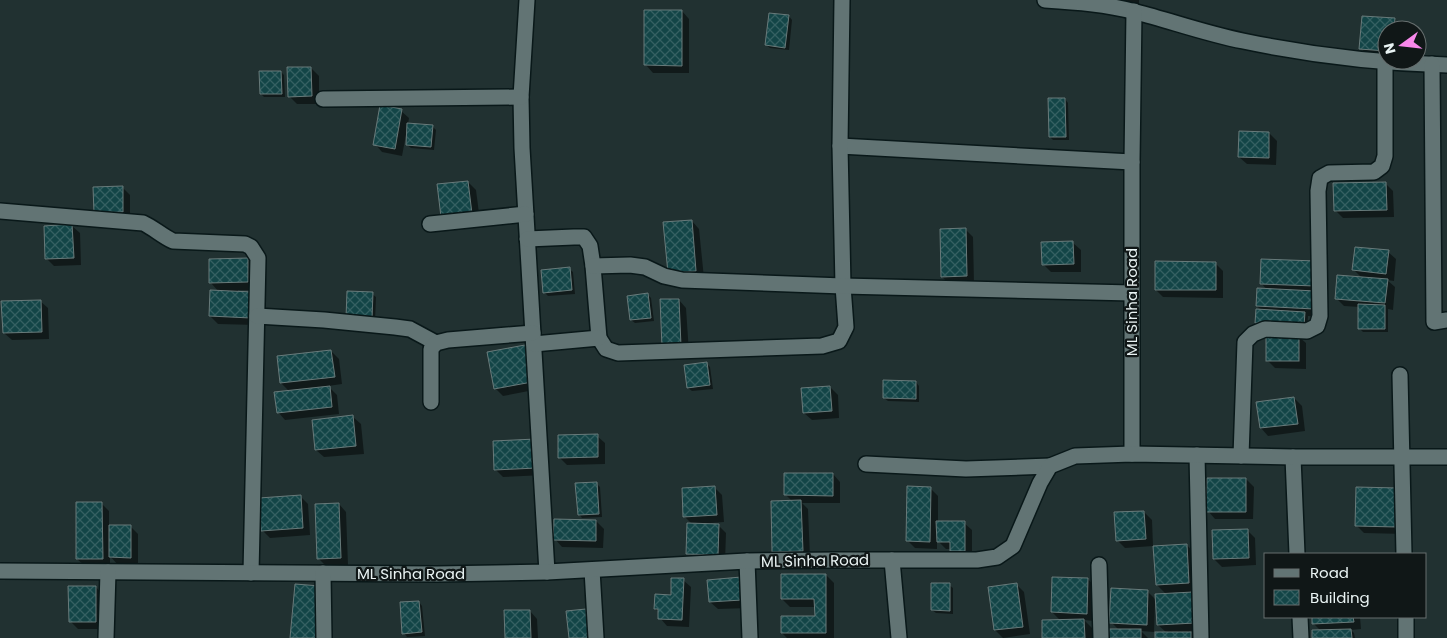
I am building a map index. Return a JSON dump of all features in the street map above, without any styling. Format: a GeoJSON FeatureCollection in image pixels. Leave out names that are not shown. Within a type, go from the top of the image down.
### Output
{"type":"FeatureCollection","features":[{"type":"Feature","properties":{"kind":"street"},"geometry":{"type":"LineString","coordinates":[[527,0],[521,97],[522,148],[547,572]]}},
{"type":"Feature","properties":{"kind":"street"},"geometry":{"type":"LineString","coordinates":[[528,239],[584,238],[590,246],[593,266],[599,338],[606,348],[618,353],[822,346],[839,341],[846,327],[843,286],[840,146],[842,0]]}},
{"type":"Feature","properties":{"kind":"street"},"geometry":{"type":"LineString","coordinates":[[1045,0],[1086,2],[1134,11],[1241,41],[1338,57],[1377,61]]}},
{"type":"Feature","properties":{"kind":"street","name":"ML Sinha Road"},"geometry":{"type":"LineString","coordinates":[[1132,454],[1134,11]]}},
{"type":"Feature","properties":{"kind":"street"},"geometry":{"type":"LineString","coordinates":[[1439,65],[1434,322],[1447,320]]}},
{"type":"Feature","properties":{"kind":"street"},"geometry":{"type":"LineString","coordinates":[[1241,456],[1245,342],[1253,334],[1265,329],[1307,331],[1317,326],[1320,316],[1318,191],[1320,178],[1329,173],[1374,172],[1382,166],[1385,156],[1385,70]]}},
{"type":"Feature","properties":{"kind":"street"},"geometry":{"type":"LineString","coordinates":[[323,99],[521,97]]}},
{"type":"Feature","properties":{"kind":"street"},"geometry":{"type":"LineString","coordinates":[[840,146],[1132,162]]}},
{"type":"Feature","properties":{"kind":"street"},"geometry":{"type":"LineString","coordinates":[[0,211],[143,223],[173,241],[244,244],[251,247],[258,258],[250,573]]}},
{"type":"Feature","properties":{"kind":"street"},"geometry":{"type":"LineString","coordinates":[[430,224],[526,214]]}},
{"type":"Feature","properties":{"kind":"street"},"geometry":{"type":"LineString","coordinates":[[593,266],[630,264],[645,267],[664,276],[682,280],[1132,293]]}},
{"type":"Feature","properties":{"kind":"street"},"geometry":{"type":"LineString","coordinates":[[257,316],[324,320],[410,329],[436,343]]}},
{"type":"Feature","properties":{"kind":"street"},"geometry":{"type":"LineString","coordinates":[[431,402],[431,349],[436,343],[448,340],[599,338]]}},
{"type":"Feature","properties":{"kind":"street"},"geometry":{"type":"LineString","coordinates":[[1400,375],[1404,553]]}},
{"type":"Feature","properties":{"kind":"street"},"geometry":{"type":"LineString","coordinates":[[866,464],[966,469],[1050,466],[1075,456],[1132,454],[1447,457]]}},
{"type":"Feature","properties":{"kind":"street"},"geometry":{"type":"LineString","coordinates":[[1197,455],[1202,638]]}},
{"type":"Feature","properties":{"kind":"street"},"geometry":{"type":"LineString","coordinates":[[1293,457],[1297,553]]}},
{"type":"Feature","properties":{"kind":"street","name":"ML Sinha Road"},"geometry":{"type":"LineString","coordinates":[[0,571],[437,574],[547,572],[747,561],[977,560],[996,557],[1013,546],[1040,483],[1050,466]]}},
{"type":"Feature","properties":{"kind":"street"},"geometry":{"type":"LineString","coordinates":[[892,560],[899,638]]}},
{"type":"Feature","properties":{"kind":"street"},"geometry":{"type":"LineString","coordinates":[[747,561],[750,638]]}},
{"type":"Feature","properties":{"kind":"street"},"geometry":{"type":"LineString","coordinates":[[1098,565],[1101,638]]}},
{"type":"Feature","properties":{"kind":"street"},"geometry":{"type":"LineString","coordinates":[[592,570],[596,638]]}},
{"type":"Feature","properties":{"kind":"street"},"geometry":{"type":"LineString","coordinates":[[106,638],[108,572]]}},
{"type":"Feature","properties":{"kind":"street"},"geometry":{"type":"LineString","coordinates":[[322,574],[324,638]]}},
{"type":"Feature","properties":{"kind":"street"},"geometry":{"type":"LineString","coordinates":[[1300,618],[1300,638]]}},
{"type":"Feature","properties":{"kind":"street"},"geometry":{"type":"LineString","coordinates":[[1406,618],[1406,638]]}},
{"type":"Feature","properties":{"kind":"building"},"geometry":{"type":"Polygon","coordinates":[[[644,10],[682,10],[682,66],[644,65],[644,10]]]}},
{"type":"Feature","properties":{"kind":"building"},"geometry":{"type":"Polygon","coordinates":[[[769,13],[789,15],[785,48],[765,45],[769,13]]]}},
{"type":"Feature","properties":{"kind":"building"},"geometry":{"type":"Polygon","coordinates":[[[1362,16],[1395,18],[1395,20],[1377,20],[1377,50],[1359,49],[1362,16]]]}},
{"type":"Feature","properties":{"kind":"building"},"geometry":{"type":"Polygon","coordinates":[[[287,67],[311,67],[312,96],[288,97],[287,67]]]}},
{"type":"Feature","properties":{"kind":"building"},"geometry":{"type":"Polygon","coordinates":[[[259,71],[281,71],[282,94],[260,94],[259,71]]]}},
{"type":"Feature","properties":{"kind":"building"},"geometry":{"type":"Polygon","coordinates":[[[1048,98],[1065,98],[1066,137],[1049,137],[1048,98]]]}},
{"type":"Feature","properties":{"kind":"building"},"geometry":{"type":"Polygon","coordinates":[[[380,105],[402,109],[395,149],[373,145],[380,105]]]}},
{"type":"Feature","properties":{"kind":"building"},"geometry":{"type":"Polygon","coordinates":[[[407,123],[433,125],[431,147],[406,145],[407,123]]]}},
{"type":"Feature","properties":{"kind":"building"},"geometry":{"type":"Polygon","coordinates":[[[1239,131],[1269,132],[1269,158],[1238,157],[1239,131]]]}},
{"type":"Feature","properties":{"kind":"building"},"geometry":{"type":"Polygon","coordinates":[[[468,181],[472,214],[441,217],[437,184],[468,181]]]}},
{"type":"Feature","properties":{"kind":"building"},"geometry":{"type":"Polygon","coordinates":[[[1386,182],[1387,210],[1334,211],[1333,183],[1386,182]]]}},
{"type":"Feature","properties":{"kind":"building"},"geometry":{"type":"Polygon","coordinates":[[[123,186],[123,212],[94,213],[93,187],[123,186]]]}},
{"type":"Feature","properties":{"kind":"building"},"geometry":{"type":"Polygon","coordinates":[[[692,220],[696,271],[668,273],[663,222],[692,220]]]}},
{"type":"Feature","properties":{"kind":"building"},"geometry":{"type":"Polygon","coordinates":[[[72,224],[74,258],[45,259],[44,226],[72,224]]]}},
{"type":"Feature","properties":{"kind":"building"},"geometry":{"type":"Polygon","coordinates":[[[966,228],[967,276],[941,277],[940,229],[966,228]]]}},
{"type":"Feature","properties":{"kind":"building"},"geometry":{"type":"Polygon","coordinates":[[[1073,241],[1074,264],[1042,265],[1041,242],[1073,241]]]}},
{"type":"Feature","properties":{"kind":"building"},"geometry":{"type":"Polygon","coordinates":[[[1355,247],[1389,250],[1386,274],[1352,270],[1355,247]]]}},
{"type":"Feature","properties":{"kind":"building"},"geometry":{"type":"Polygon","coordinates":[[[248,258],[248,282],[209,283],[209,259],[248,258]]]}},
{"type":"Feature","properties":{"kind":"building"},"geometry":{"type":"Polygon","coordinates":[[[1261,259],[1316,261],[1315,286],[1260,284],[1261,259]]]}},
{"type":"Feature","properties":{"kind":"building"},"geometry":{"type":"Polygon","coordinates":[[[1155,261],[1216,262],[1216,290],[1155,290],[1155,261]]]}},
{"type":"Feature","properties":{"kind":"building"},"geometry":{"type":"Polygon","coordinates":[[[570,267],[572,290],[543,293],[541,270],[570,267]]]}},
{"type":"Feature","properties":{"kind":"building"},"geometry":{"type":"Polygon","coordinates":[[[1337,275],[1388,279],[1385,303],[1335,299],[1337,275]]]}},
{"type":"Feature","properties":{"kind":"building"},"geometry":{"type":"Polygon","coordinates":[[[1257,288],[1315,291],[1314,309],[1256,306],[1257,288]]]}},
{"type":"Feature","properties":{"kind":"building"},"geometry":{"type":"Polygon","coordinates":[[[210,290],[252,292],[251,318],[209,316],[210,290]]]}},
{"type":"Feature","properties":{"kind":"building"},"geometry":{"type":"Polygon","coordinates":[[[347,291],[373,292],[372,319],[346,318],[347,291]]]}},
{"type":"Feature","properties":{"kind":"building"},"geometry":{"type":"Polygon","coordinates":[[[648,293],[651,318],[630,320],[627,296],[648,293]]]}},
{"type":"Feature","properties":{"kind":"building"},"geometry":{"type":"Polygon","coordinates":[[[660,299],[679,299],[681,346],[662,347],[660,299]]]}},
{"type":"Feature","properties":{"kind":"building"},"geometry":{"type":"Polygon","coordinates":[[[41,300],[42,332],[3,333],[1,301],[41,300]]]}},
{"type":"Feature","properties":{"kind":"building"},"geometry":{"type":"Polygon","coordinates":[[[1358,304],[1385,305],[1385,329],[1358,329],[1358,304]]]}},
{"type":"Feature","properties":{"kind":"building"},"geometry":{"type":"Polygon","coordinates":[[[1256,309],[1305,312],[1304,326],[1255,323],[1256,309]]]}},
{"type":"Feature","properties":{"kind":"building"},"geometry":{"type":"Polygon","coordinates":[[[1266,334],[1299,334],[1299,361],[1266,361],[1266,334]]]}},
{"type":"Feature","properties":{"kind":"building"},"geometry":{"type":"Polygon","coordinates":[[[525,345],[532,382],[494,389],[487,352],[525,345]]]}},
{"type":"Feature","properties":{"kind":"building"},"geometry":{"type":"Polygon","coordinates":[[[331,350],[335,377],[280,383],[277,356],[331,350]]]}},
{"type":"Feature","properties":{"kind":"building"},"geometry":{"type":"Polygon","coordinates":[[[707,362],[710,385],[687,388],[684,365],[707,362]]]}},
{"type":"Feature","properties":{"kind":"building"},"geometry":{"type":"Polygon","coordinates":[[[883,380],[916,381],[916,399],[883,398],[883,380]]]}},
{"type":"Feature","properties":{"kind":"building"},"geometry":{"type":"Polygon","coordinates":[[[330,386],[332,407],[277,413],[274,392],[330,386]]]}},
{"type":"Feature","properties":{"kind":"building"},"geometry":{"type":"Polygon","coordinates":[[[830,386],[832,411],[803,413],[801,388],[830,386]]]}},
{"type":"Feature","properties":{"kind":"building"},"geometry":{"type":"Polygon","coordinates":[[[1294,397],[1298,424],[1260,428],[1256,402],[1294,397]]]}},
{"type":"Feature","properties":{"kind":"building"},"geometry":{"type":"Polygon","coordinates":[[[353,415],[356,446],[315,450],[312,420],[353,415]]]}},
{"type":"Feature","properties":{"kind":"building"},"geometry":{"type":"Polygon","coordinates":[[[598,434],[598,457],[558,458],[558,435],[598,434]]]}},
{"type":"Feature","properties":{"kind":"building"},"geometry":{"type":"Polygon","coordinates":[[[536,439],[537,468],[494,470],[493,441],[536,439]]]}},
{"type":"Feature","properties":{"kind":"building"},"geometry":{"type":"Polygon","coordinates":[[[784,473],[833,473],[833,496],[784,495],[784,473]]]}},
{"type":"Feature","properties":{"kind":"building"},"geometry":{"type":"Polygon","coordinates":[[[1207,478],[1246,478],[1246,512],[1206,512],[1207,478]]]}},
{"type":"Feature","properties":{"kind":"building"},"geometry":{"type":"Polygon","coordinates":[[[597,482],[599,514],[578,515],[575,483],[597,482]]]}},
{"type":"Feature","properties":{"kind":"building"},"geometry":{"type":"Polygon","coordinates":[[[715,486],[717,515],[683,517],[682,488],[715,486]]]}},
{"type":"Feature","properties":{"kind":"building"},"geometry":{"type":"Polygon","coordinates":[[[907,486],[931,487],[930,542],[906,541],[907,486]]]}},
{"type":"Feature","properties":{"kind":"building"},"geometry":{"type":"Polygon","coordinates":[[[1356,487],[1398,488],[1397,527],[1355,526],[1356,487]]]}},
{"type":"Feature","properties":{"kind":"building"},"geometry":{"type":"Polygon","coordinates":[[[301,495],[303,528],[261,531],[259,498],[301,495]]]}},
{"type":"Feature","properties":{"kind":"building"},"geometry":{"type":"Polygon","coordinates":[[[801,500],[803,551],[772,552],[771,501],[801,500]]]}},
{"type":"Feature","properties":{"kind":"building"},"geometry":{"type":"Polygon","coordinates":[[[76,502],[102,502],[103,559],[76,559],[76,502]]]}},
{"type":"Feature","properties":{"kind":"building"},"geometry":{"type":"Polygon","coordinates":[[[339,503],[341,558],[317,559],[315,504],[339,503]]]}},
{"type":"Feature","properties":{"kind":"building"},"geometry":{"type":"Polygon","coordinates":[[[1144,511],[1146,539],[1116,541],[1114,512],[1144,511]]]}},
{"type":"Feature","properties":{"kind":"building"},"geometry":{"type":"Polygon","coordinates":[[[554,519],[596,520],[596,541],[553,540],[554,519]]]}},
{"type":"Feature","properties":{"kind":"building"},"geometry":{"type":"Polygon","coordinates":[[[936,521],[965,521],[965,551],[950,551],[950,542],[937,542],[936,521]]]}},
{"type":"Feature","properties":{"kind":"building"},"geometry":{"type":"Polygon","coordinates":[[[687,523],[719,524],[718,555],[686,554],[687,523]]]}},
{"type":"Feature","properties":{"kind":"building"},"geometry":{"type":"Polygon","coordinates":[[[109,525],[131,525],[131,558],[109,557],[109,525]]]}},
{"type":"Feature","properties":{"kind":"building"},"geometry":{"type":"Polygon","coordinates":[[[1248,529],[1249,558],[1213,559],[1212,530],[1248,529]]]}},
{"type":"Feature","properties":{"kind":"building"},"geometry":{"type":"Polygon","coordinates":[[[1187,544],[1189,583],[1156,585],[1153,546],[1187,544]]]}},
{"type":"Feature","properties":{"kind":"building"},"geometry":{"type":"Polygon","coordinates":[[[781,574],[826,574],[826,633],[781,633],[781,616],[815,616],[814,599],[781,599],[781,574]]]}},
{"type":"Feature","properties":{"kind":"building"},"geometry":{"type":"Polygon","coordinates":[[[741,577],[742,600],[709,602],[707,580],[741,577]]]}},
{"type":"Feature","properties":{"kind":"building"},"geometry":{"type":"Polygon","coordinates":[[[1052,577],[1088,578],[1087,614],[1051,612],[1052,577]]]}},
{"type":"Feature","properties":{"kind":"building"},"geometry":{"type":"Polygon","coordinates":[[[671,578],[684,578],[682,620],[658,619],[658,609],[654,609],[655,594],[671,595],[671,578]]]}},
{"type":"Feature","properties":{"kind":"building"},"geometry":{"type":"Polygon","coordinates":[[[931,583],[950,583],[950,611],[931,610],[931,583]]]}},
{"type":"Feature","properties":{"kind":"building"},"geometry":{"type":"Polygon","coordinates":[[[1017,583],[1023,627],[994,630],[988,587],[1017,583]]]}},
{"type":"Feature","properties":{"kind":"building"},"geometry":{"type":"Polygon","coordinates":[[[295,584],[320,586],[316,638],[290,638],[295,584]]]}},
{"type":"Feature","properties":{"kind":"building"},"geometry":{"type":"Polygon","coordinates":[[[68,586],[96,586],[96,622],[69,622],[68,586]]]}},
{"type":"Feature","properties":{"kind":"building"},"geometry":{"type":"Polygon","coordinates":[[[1111,588],[1148,590],[1147,625],[1109,623],[1111,588]]]}},
{"type":"Feature","properties":{"kind":"building"},"geometry":{"type":"Polygon","coordinates":[[[1193,592],[1195,623],[1157,625],[1155,594],[1193,592]]]}},
{"type":"Feature","properties":{"kind":"building"},"geometry":{"type":"Polygon","coordinates":[[[419,601],[422,632],[402,634],[400,602],[419,601]]]}},
{"type":"Feature","properties":{"kind":"building"},"geometry":{"type":"Polygon","coordinates":[[[586,609],[589,638],[569,638],[566,611],[586,609]]]}},
{"type":"Feature","properties":{"kind":"building"},"geometry":{"type":"Polygon","coordinates":[[[504,610],[530,610],[531,638],[505,638],[504,610]]]}},
{"type":"Feature","properties":{"kind":"building"},"geometry":{"type":"Polygon","coordinates":[[[1312,618],[1353,618],[1354,622],[1312,624],[1312,618]]]}},
{"type":"Feature","properties":{"kind":"building"},"geometry":{"type":"Polygon","coordinates":[[[1084,619],[1085,638],[1042,638],[1042,620],[1084,619]]]}},
{"type":"Feature","properties":{"kind":"building"},"geometry":{"type":"Polygon","coordinates":[[[1109,629],[1141,629],[1141,638],[1109,638],[1109,629]]]}},
{"type":"Feature","properties":{"kind":"building"},"geometry":{"type":"Polygon","coordinates":[[[1351,629],[1352,638],[1312,638],[1312,630],[1351,629]]]}},
{"type":"Feature","properties":{"kind":"building"},"geometry":{"type":"Polygon","coordinates":[[[1155,632],[1191,632],[1191,638],[1155,638],[1155,632]]]}}]}
